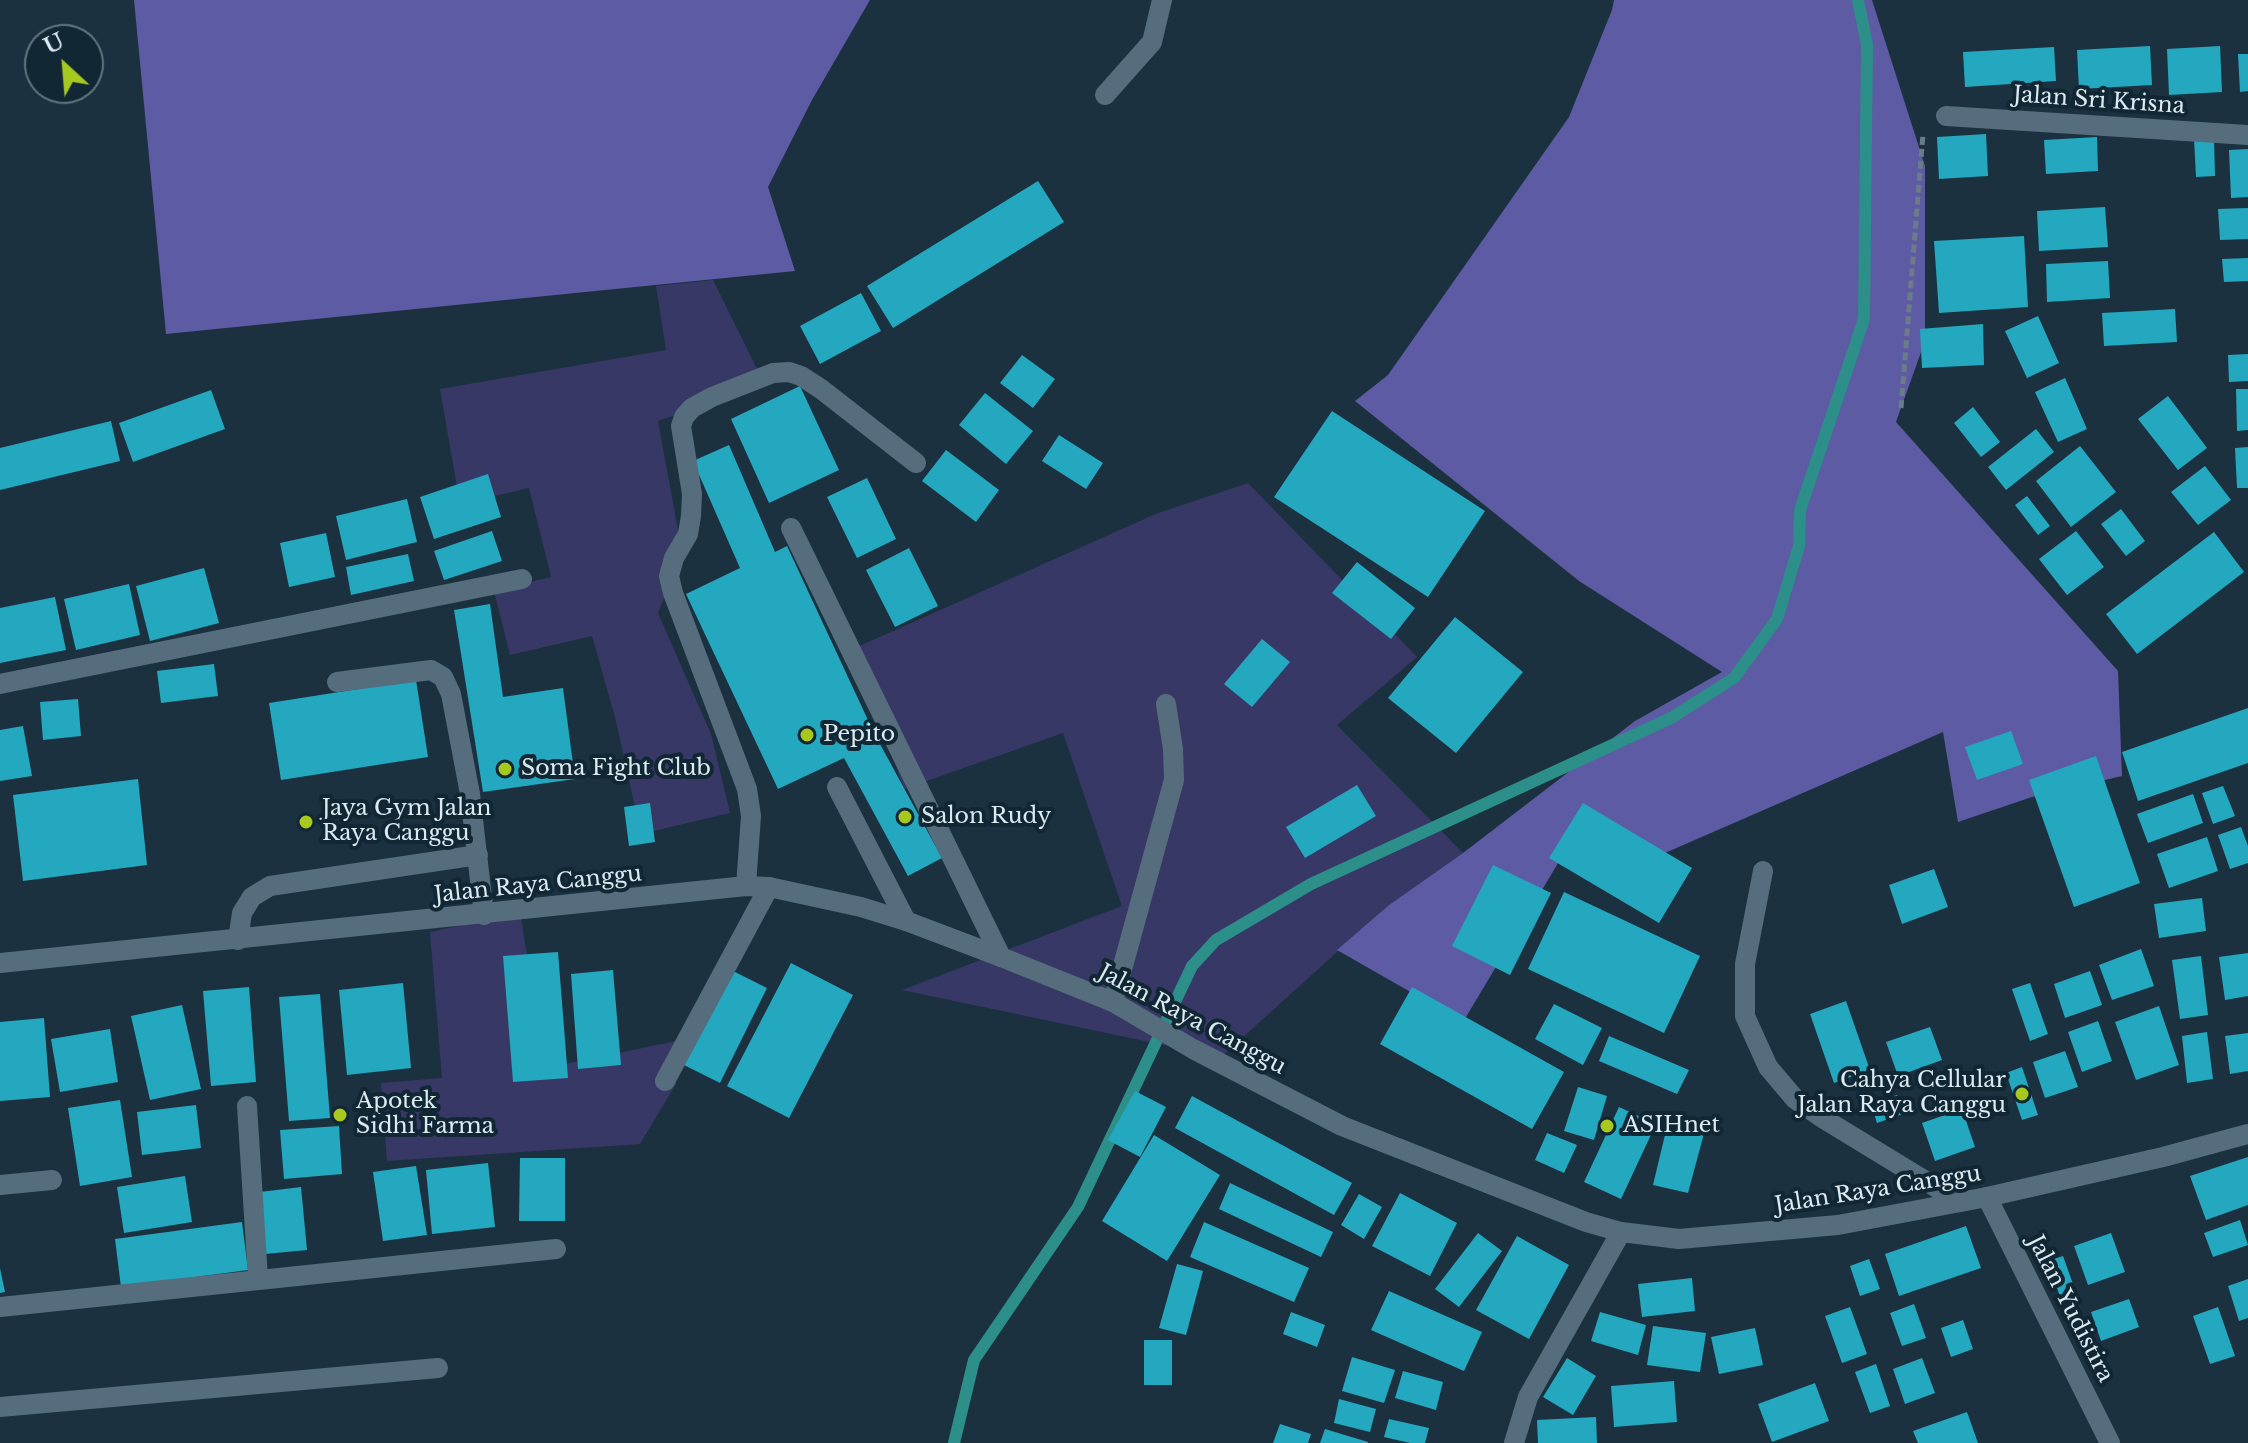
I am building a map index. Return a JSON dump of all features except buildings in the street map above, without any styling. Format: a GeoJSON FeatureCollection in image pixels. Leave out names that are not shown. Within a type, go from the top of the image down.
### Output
{"type":"FeatureCollection","features":[{"type":"Feature","properties":{"kind":"street"},"geometry":{"type":"LineString","coordinates":[[1105,95],[1152,42],[1162,0]]}},
{"type":"Feature","properties":{"kind":"street","name":"Jalan Sri Krisna"},"geometry":{"type":"LineString","coordinates":[[1946,116],[2248,135]]}},
{"type":"Feature","properties":{"kind":"street"},"geometry":{"type":"LineString","coordinates":[[746,886],[751,816],[747,789],[669,576],[674,558],[688,534],[691,516],[692,494],[681,426],[684,417],[692,408],[712,397],[773,373],[789,372],[821,389],[916,463]]}},
{"type":"Feature","properties":{"kind":"street"},"geometry":{"type":"LineString","coordinates":[[791,528],[1001,957]]}},
{"type":"Feature","properties":{"kind":"street"},"geometry":{"type":"LineString","coordinates":[[0,684],[522,579]]}},
{"type":"Feature","properties":{"kind":"street"},"geometry":{"type":"LineString","coordinates":[[337,682],[431,670],[443,677],[451,694],[478,855],[484,915]]}},
{"type":"Feature","properties":{"kind":"street"},"geometry":{"type":"LineString","coordinates":[[1113,1002],[1174,780],[1166,704]]}},
{"type":"Feature","properties":{"kind":"street"},"geometry":{"type":"LineString","coordinates":[[837,787],[906,921]]}},
{"type":"Feature","properties":{"kind":"street"},"geometry":{"type":"LineString","coordinates":[[238,940],[242,913],[252,897],[270,886],[478,855]]}},
{"type":"Feature","properties":{"kind":"street"},"geometry":{"type":"LineString","coordinates":[[1763,871],[1745,964],[1745,1016],[1768,1067],[1795,1099],[1960,1202]]}},
{"type":"Feature","properties":{"kind":"street","name":"Jalan Raya Canggu"},"geometry":{"type":"LineString","coordinates":[[0,963],[746,886],[769,887],[861,907],[1001,957],[1113,1002],[1193,1049],[1342,1126],[1586,1222],[1621,1232],[1679,1239],[1838,1225],[1987,1197],[2163,1157],[2248,1134]]}},
{"type":"Feature","properties":{"kind":"street"},"geometry":{"type":"LineString","coordinates":[[665,1081],[769,887]]}},
{"type":"Feature","properties":{"kind":"street"},"geometry":{"type":"LineString","coordinates":[[247,1106],[258,1278]]}},
{"type":"Feature","properties":{"kind":"street"},"geometry":{"type":"LineString","coordinates":[[0,1185],[52,1180]]}},
{"type":"Feature","properties":{"kind":"street","name":"Jalan Yudistira"},"geometry":{"type":"LineString","coordinates":[[1987,1197],[2110,1443]]}},
{"type":"Feature","properties":{"kind":"street"},"geometry":{"type":"LineString","coordinates":[[1514,1443],[1528,1397],[1621,1232]]}},
{"type":"Feature","properties":{"kind":"street"},"geometry":{"type":"LineString","coordinates":[[0,1307],[556,1249]]}},
{"type":"Feature","properties":{"kind":"street"},"geometry":{"type":"LineString","coordinates":[[0,1407],[438,1368]]}},
{"type":"Feature","properties":{"kind":"path"},"geometry":{"type":"LineString","coordinates":[[1901,408],[1921,147],[1927,126],[1946,116]]}},
{"type":"Feature","properties":{"kind":"shaded area"},"geometry":{"type":"Polygon","coordinates":[[[134,0],[870,0],[812,100],[768,187],[795,271],[166,334],[134,0]]]}},
{"type":"Feature","properties":{"kind":"shaded area"},"geometry":{"type":"Polygon","coordinates":[[[1614,0],[1872,0],[1925,166],[1925,341],[1896,422],[2118,671],[2122,776],[2032,797],[1958,822],[1943,732],[1658,856],[1585,818],[1463,1022],[1337,950],[1389,905],[1463,853],[1635,721],[1722,672],[1579,581],[1355,401],[1388,375],[1569,117],[1614,0]]]}},
{"type":"Feature","properties":{"kind":"shaded area"},"geometry":{"type":"Polygon","coordinates":[[[713,280],[765,385],[658,421],[682,552],[658,613],[711,734],[730,813],[641,834],[615,717],[592,636],[510,655],[494,591],[551,577],[529,488],[460,504],[440,389],[666,350],[656,286],[713,280]]]}},
{"type":"Feature","properties":{"kind":"shaded area"},"geometry":{"type":"Polygon","coordinates":[[[1248,483],[1417,657],[1337,725],[1463,853],[1389,905],[1221,1057],[902,990],[1122,906],[1063,733],[904,789],[855,648],[1158,513],[1248,483]]]}},
{"type":"Feature","properties":{"kind":"shaded area"},"geometry":{"type":"Polygon","coordinates":[[[520,913],[546,1068],[676,1041],[676,1084],[640,1144],[387,1161],[381,1083],[442,1078],[430,932],[520,913]]]}},
{"type":"Feature","properties":{"kind":"waterway"},"geometry":{"type":"LineString","coordinates":[[954,1443],[974,1360],[1078,1207],[1192,966],[1216,940],[1311,884],[1671,718],[1734,678],[1777,619],[1799,546],[1800,510],[1864,319],[1867,45],[1858,0]]}},
{"type":"Feature","properties":{"kind":"place","name":"Pepito"},"geometry":{"type":"Point","coordinates":[807,735]}},
{"type":"Feature","properties":{"kind":"place","name":"Soma Fight Club"},"geometry":{"type":"Point","coordinates":[505,769]}},
{"type":"Feature","properties":{"kind":"place","name":"Salon Rudy"},"geometry":{"type":"Point","coordinates":[905,817]}},
{"type":"Feature","properties":{"kind":"place","name":"Jaya Gym Jalan Raya Canggu"},"geometry":{"type":"Point","coordinates":[306,822]}},
{"type":"Feature","properties":{"kind":"place","name":"Cahya Cellular Jalan Raya Canggu"},"geometry":{"type":"Point","coordinates":[2022,1094]}},
{"type":"Feature","properties":{"kind":"place","name":"Apotek Sidhi Farma"},"geometry":{"type":"Point","coordinates":[340,1115]}},
{"type":"Feature","properties":{"kind":"place","name":"ASIHnet"},"geometry":{"type":"Point","coordinates":[1607,1126]}}]}
